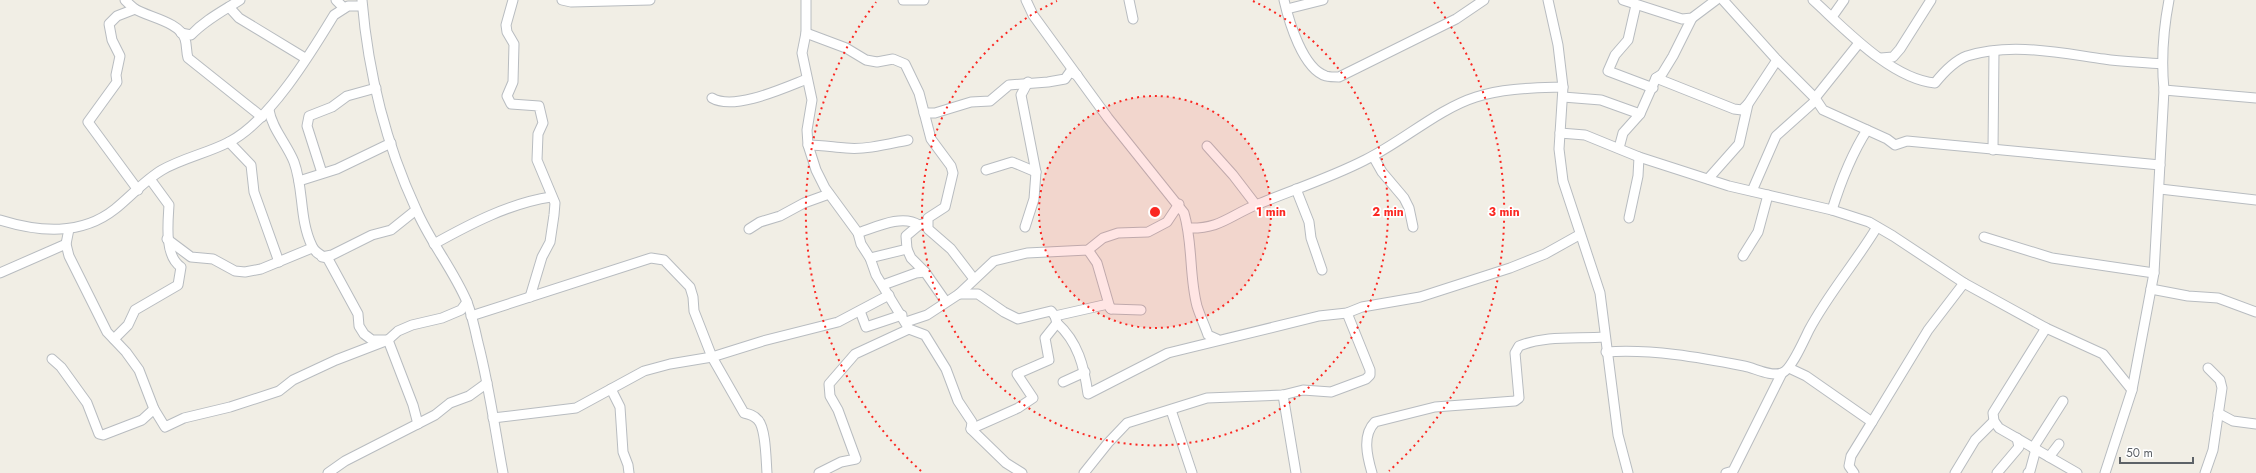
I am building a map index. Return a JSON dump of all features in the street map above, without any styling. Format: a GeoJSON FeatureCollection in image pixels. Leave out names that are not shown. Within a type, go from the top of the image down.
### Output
{"type":"FeatureCollection","features":[{"type":"Feature","properties":{"kind":"street"},"geometry":{"type":"LineString","coordinates":[[125,0],[135,9],[157,17],[182,33],[191,36],[206,20],[222,14],[229,7],[240,0]]}},
{"type":"Feature","properties":{"kind":"street"},"geometry":{"type":"LineString","coordinates":[[336,0],[344,8]]}},
{"type":"Feature","properties":{"kind":"street"},"geometry":{"type":"LineString","coordinates":[[513,0],[506,25],[514,44],[513,82],[507,96],[511,104],[539,106],[542,123],[538,134],[537,160],[546,178],[551,197],[555,204],[550,242],[542,257],[530,297]]}},
{"type":"Feature","properties":{"kind":"street"},"geometry":{"type":"LineString","coordinates":[[562,0],[572,2],[650,0]]}},
{"type":"Feature","properties":{"kind":"street"},"geometry":{"type":"LineString","coordinates":[[806,0],[806,32],[802,53],[812,100],[807,130],[808,145],[816,170],[829,194],[858,233],[861,244],[870,258],[876,276],[888,295],[906,322],[925,334],[946,369],[958,402],[972,422],[971,429]]}},
{"type":"Feature","properties":{"kind":"street"},"geometry":{"type":"LineString","coordinates":[[903,0],[924,0]]}},
{"type":"Feature","properties":{"kind":"street"},"geometry":{"type":"LineString","coordinates":[[1026,0],[1033,15],[1077,75],[1145,165],[1178,204],[1188,228],[1189,253],[1197,306],[1208,335],[1217,339]]}},
{"type":"Feature","properties":{"kind":"street"},"geometry":{"type":"LineString","coordinates":[[1129,0],[1133,19]]}},
{"type":"Feature","properties":{"kind":"street"},"geometry":{"type":"LineString","coordinates":[[1284,0],[1301,49],[1309,64],[1326,76],[1339,77],[1450,23],[1484,0]]}},
{"type":"Feature","properties":{"kind":"street"},"geometry":{"type":"LineString","coordinates":[[1287,9],[1323,0]]}},
{"type":"Feature","properties":{"kind":"street"},"geometry":{"type":"LineString","coordinates":[[1548,0],[1558,45],[1563,87],[1559,149],[1563,181],[1579,235],[1586,247],[1600,293],[1606,352],[1618,435],[1628,473]]}},
{"type":"Feature","properties":{"kind":"street"},"geometry":{"type":"LineString","coordinates":[[1624,0],[1682,19],[1692,18]]}},
{"type":"Feature","properties":{"kind":"street"},"geometry":{"type":"LineString","coordinates":[[1619,148],[1623,133],[1640,114],[1653,88],[1656,78],[1662,74],[1673,56],[1692,18],[1716,0]]}},
{"type":"Feature","properties":{"kind":"street"},"geometry":{"type":"LineString","coordinates":[[1813,0],[1859,43],[1881,58],[1924,82],[1934,83],[1945,71],[1966,57],[1994,51],[2048,50],[2105,60],[2162,64]]}},
{"type":"Feature","properties":{"kind":"street"},"geometry":{"type":"LineString","coordinates":[[1832,17],[1844,0]]}},
{"type":"Feature","properties":{"kind":"street"},"geometry":{"type":"LineString","coordinates":[[1881,58],[1893,57],[1900,49],[1931,0]]}},
{"type":"Feature","properties":{"kind":"street"},"geometry":{"type":"LineString","coordinates":[[2105,473],[2132,390],[2154,273],[2160,189],[2164,90],[2162,64],[2163,33],[2170,0]]}},
{"type":"Feature","properties":{"kind":"street"},"geometry":{"type":"LineString","coordinates":[[1726,1],[1777,60],[1815,98],[1822,110],[1888,139],[1895,145],[1906,141],[2160,166]]}},
{"type":"Feature","properties":{"kind":"street"},"geometry":{"type":"LineString","coordinates":[[0,220],[40,230],[69,229],[94,223],[113,210],[150,179],[162,171],[230,142],[248,130],[269,110],[334,15],[348,6],[362,3],[365,32],[376,88],[391,144],[416,210],[434,244],[449,266],[467,302],[472,316],[487,383],[503,473]]}},
{"type":"Feature","properties":{"kind":"street"},"geometry":{"type":"LineString","coordinates":[[1636,5],[1628,40],[1615,55],[1608,71],[1653,88]]}},
{"type":"Feature","properties":{"kind":"street"},"geometry":{"type":"LineString","coordinates":[[229,7],[239,18],[305,58]]}},
{"type":"Feature","properties":{"kind":"street"},"geometry":{"type":"LineString","coordinates":[[135,9],[117,16],[108,24],[112,40],[120,56],[116,75],[117,82],[88,122],[138,190]]}},
{"type":"Feature","properties":{"kind":"street"},"geometry":{"type":"LineString","coordinates":[[806,32],[846,48],[866,60],[877,62],[893,59],[905,64],[919,93],[931,138],[948,160],[952,173],[945,207],[941,211],[932,214],[923,224],[906,236],[907,249],[911,258],[925,272],[946,302]]}},
{"type":"Feature","properties":{"kind":"street"},"geometry":{"type":"LineString","coordinates":[[182,33],[185,39],[185,50],[188,58],[262,117]]}},
{"type":"Feature","properties":{"kind":"street"},"geometry":{"type":"LineString","coordinates":[[1752,191],[1776,136],[1814,102],[1815,98],[1859,43]]}},
{"type":"Feature","properties":{"kind":"street"},"geometry":{"type":"LineString","coordinates":[[1992,150],[1994,51]]}},
{"type":"Feature","properties":{"kind":"street"},"geometry":{"type":"LineString","coordinates":[[1656,78],[1734,109],[1742,110],[1748,104],[1777,60]]}},
{"type":"Feature","properties":{"kind":"street"},"geometry":{"type":"LineString","coordinates":[[924,113],[935,113],[971,102],[990,102],[1009,85],[1065,79],[1070,72],[1077,75]]}},
{"type":"Feature","properties":{"kind":"street"},"geometry":{"type":"LineString","coordinates":[[712,98],[723,103],[746,100],[783,89],[807,79]]}},
{"type":"Feature","properties":{"kind":"street"},"geometry":{"type":"LineString","coordinates":[[1025,227],[1034,198],[1036,172],[1021,95],[1028,82]]}},
{"type":"Feature","properties":{"kind":"street"},"geometry":{"type":"LineString","coordinates":[[1188,228],[1205,228],[1218,225],[1256,205],[1373,156],[1454,106],[1476,97],[1519,89],[1563,87]]}},
{"type":"Feature","properties":{"kind":"street"},"geometry":{"type":"LineString","coordinates":[[322,173],[307,126],[309,116],[332,107],[346,96],[376,88]]}},
{"type":"Feature","properties":{"kind":"street"},"geometry":{"type":"LineString","coordinates":[[2164,90],[2256,98]]}},
{"type":"Feature","properties":{"kind":"street"},"geometry":{"type":"LineString","coordinates":[[1563,97],[1601,100],[1640,114]]}},
{"type":"Feature","properties":{"kind":"street"},"geometry":{"type":"LineString","coordinates":[[1708,179],[1739,144],[1748,104]]}},
{"type":"Feature","properties":{"kind":"street"},"geometry":{"type":"LineString","coordinates":[[269,110],[271,121],[286,144],[294,162],[299,181],[304,224],[312,248],[322,257],[328,259],[358,314],[359,326],[364,334],[372,340],[388,340]]}},
{"type":"Feature","properties":{"kind":"street"},"geometry":{"type":"LineString","coordinates":[[1832,210],[1844,172],[1852,158],[1854,150],[1867,130]]}},
{"type":"Feature","properties":{"kind":"street"},"geometry":{"type":"LineString","coordinates":[[1560,133],[1585,135],[1639,157],[1708,179],[1855,216],[1877,227],[1964,283],[2046,328],[2103,354],[2132,390]]}},
{"type":"Feature","properties":{"kind":"street"},"geometry":{"type":"LineString","coordinates":[[808,145],[868,148],[908,140]]}},
{"type":"Feature","properties":{"kind":"street"},"geometry":{"type":"LineString","coordinates":[[230,142],[251,165],[254,192],[279,262]]}},
{"type":"Feature","properties":{"kind":"street"},"geometry":{"type":"LineString","coordinates":[[299,181],[337,169],[391,144]]}},
{"type":"Feature","properties":{"kind":"street"},"geometry":{"type":"LineString","coordinates":[[1207,146],[1233,175],[1256,205]]}},
{"type":"Feature","properties":{"kind":"street"},"geometry":{"type":"LineString","coordinates":[[1373,156],[1382,172],[1404,198],[1409,208],[1413,227]]}},
{"type":"Feature","properties":{"kind":"street"},"geometry":{"type":"LineString","coordinates":[[1629,218],[1638,176],[1639,157]]}},
{"type":"Feature","properties":{"kind":"street"},"geometry":{"type":"LineString","coordinates":[[986,170],[1012,162],[1036,172]]}},
{"type":"Feature","properties":{"kind":"street"},"geometry":{"type":"LineString","coordinates":[[114,339],[128,325],[135,310],[178,285],[181,267],[176,264],[168,239],[170,205],[150,179]]}},
{"type":"Feature","properties":{"kind":"street"},"geometry":{"type":"LineString","coordinates":[[1296,189],[1309,222],[1311,238],[1322,270]]}},
{"type":"Feature","properties":{"kind":"street"},"geometry":{"type":"LineString","coordinates":[[2160,189],[2256,200]]}},
{"type":"Feature","properties":{"kind":"street"},"geometry":{"type":"LineString","coordinates":[[749,229],[760,222],[780,216],[804,203],[829,194]]}},
{"type":"Feature","properties":{"kind":"street"},"geometry":{"type":"LineString","coordinates":[[1743,256],[1758,232],[1768,195]]}},
{"type":"Feature","properties":{"kind":"street"},"geometry":{"type":"LineString","coordinates":[[434,244],[472,223],[510,208],[551,197]]}},
{"type":"Feature","properties":{"kind":"street"},"geometry":{"type":"LineString","coordinates":[[860,311],[866,327],[906,322],[927,315],[959,294],[994,261],[1027,253],[1088,250],[1104,238],[1118,233],[1148,232],[1166,222],[1178,204]]}},
{"type":"Feature","properties":{"kind":"street"},"geometry":{"type":"LineString","coordinates":[[322,257],[332,255],[372,235],[391,230],[416,210]]}},
{"type":"Feature","properties":{"kind":"street"},"geometry":{"type":"LineString","coordinates":[[858,233],[897,221],[913,221],[923,224],[951,249],[974,279]]}},
{"type":"Feature","properties":{"kind":"street"},"geometry":{"type":"LineString","coordinates":[[1726,473],[1733,471],[1814,321],[1877,227]]}},
{"type":"Feature","properties":{"kind":"street"},"geometry":{"type":"LineString","coordinates":[[69,229],[66,244],[69,256],[107,332],[139,370],[154,409],[165,427],[184,418],[230,407],[279,391],[293,380],[336,360],[388,340],[398,331],[412,325],[442,318],[461,310],[467,302]]}},
{"type":"Feature","properties":{"kind":"street"},"geometry":{"type":"LineString","coordinates":[[959,294],[978,294],[1004,312],[1018,319],[1051,311],[1068,332],[1085,372],[1088,394],[1168,353],[1205,345],[1217,339],[1232,338],[1319,316],[1347,313],[1362,307],[1420,297],[1510,268],[1545,254],[1579,235]]}},
{"type":"Feature","properties":{"kind":"street"},"geometry":{"type":"LineString","coordinates":[[1984,237],[2052,258],[2154,273]]}},
{"type":"Feature","properties":{"kind":"street"},"geometry":{"type":"LineString","coordinates":[[168,239],[192,257],[213,259],[235,271],[245,272],[279,262],[312,248]]}},
{"type":"Feature","properties":{"kind":"street"},"geometry":{"type":"LineString","coordinates":[[0,273],[66,244]]}},
{"type":"Feature","properties":{"kind":"street"},"geometry":{"type":"LineString","coordinates":[[870,258],[907,249]]}},
{"type":"Feature","properties":{"kind":"street"},"geometry":{"type":"LineString","coordinates":[[1088,250],[1096,263],[1111,309]]}},
{"type":"Feature","properties":{"kind":"street"},"geometry":{"type":"LineString","coordinates":[[472,316],[650,258],[664,260],[690,287],[694,297],[694,311],[712,357],[744,412],[752,415],[759,421],[765,445],[767,473]]}},
{"type":"Feature","properties":{"kind":"street"},"geometry":{"type":"LineString","coordinates":[[883,285],[916,273],[925,272]]}},
{"type":"Feature","properties":{"kind":"street"},"geometry":{"type":"LineString","coordinates":[[1854,473],[1848,466],[1851,456],[1928,330],[1964,283]]}},
{"type":"Feature","properties":{"kind":"street"},"geometry":{"type":"LineString","coordinates":[[2151,289],[2188,296],[2218,298],[2256,312]]}},
{"type":"Feature","properties":{"kind":"street"},"geometry":{"type":"LineString","coordinates":[[493,418],[576,408],[644,371],[670,364],[712,357],[763,341],[838,322],[888,295]]}},
{"type":"Feature","properties":{"kind":"street"},"geometry":{"type":"LineString","coordinates":[[971,429],[1018,408],[1033,398],[1017,374],[1049,360],[1045,338],[1056,319],[1091,309],[1099,304],[1108,304],[1111,309]]}},
{"type":"Feature","properties":{"kind":"street"},"geometry":{"type":"LineString","coordinates":[[1111,309],[1140,310]]}},
{"type":"Feature","properties":{"kind":"street"},"geometry":{"type":"LineString","coordinates":[[1084,473],[1108,443],[1127,423],[1214,397],[1283,396],[1303,390],[1331,392],[1366,379],[1370,375],[1347,313]]}},
{"type":"Feature","properties":{"kind":"street"},"geometry":{"type":"LineString","coordinates":[[819,473],[841,462],[856,459],[838,410],[830,396],[829,384],[855,354],[906,322]]}},
{"type":"Feature","properties":{"kind":"street"},"geometry":{"type":"LineString","coordinates":[[2046,328],[1993,413],[1994,421],[2000,428],[2077,473]]}},
{"type":"Feature","properties":{"kind":"street"},"geometry":{"type":"LineString","coordinates":[[1372,473],[1368,455],[1367,436],[1370,428],[1375,422],[1435,406],[1515,401],[1519,398],[1515,353],[1519,346],[1531,342],[1556,338],[1605,337]]}},
{"type":"Feature","properties":{"kind":"street"},"geometry":{"type":"LineString","coordinates":[[388,340],[413,405],[418,424]]}},
{"type":"Feature","properties":{"kind":"street"},"geometry":{"type":"LineString","coordinates":[[1606,352],[1636,350],[1660,352],[1745,366],[1769,373],[1786,371],[1806,376],[1872,422]]}},
{"type":"Feature","properties":{"kind":"street"},"geometry":{"type":"LineString","coordinates":[[52,359],[61,368],[86,403],[99,434],[103,435],[142,420],[154,409]]}},
{"type":"Feature","properties":{"kind":"street"},"geometry":{"type":"LineString","coordinates":[[2205,473],[2213,450],[2222,388],[2220,380],[2208,368]]}},
{"type":"Feature","properties":{"kind":"street"},"geometry":{"type":"LineString","coordinates":[[1064,382],[1085,372]]}},
{"type":"Feature","properties":{"kind":"street"},"geometry":{"type":"LineString","coordinates":[[328,473],[345,461],[435,415],[450,403],[469,396],[487,383]]}},
{"type":"Feature","properties":{"kind":"street"},"geometry":{"type":"LineString","coordinates":[[611,389],[620,407],[623,452],[628,469],[636,473]]}},
{"type":"Feature","properties":{"kind":"street"},"geometry":{"type":"LineString","coordinates":[[1283,396],[1296,473]]}},
{"type":"Feature","properties":{"kind":"street"},"geometry":{"type":"LineString","coordinates":[[2028,473],[2032,465],[2034,448],[2063,401]]}},
{"type":"Feature","properties":{"kind":"street"},"geometry":{"type":"LineString","coordinates":[[1171,410],[1192,473]]}},
{"type":"Feature","properties":{"kind":"street"},"geometry":{"type":"LineString","coordinates":[[2218,414],[2233,421],[2256,424]]}},
{"type":"Feature","properties":{"kind":"street"},"geometry":{"type":"LineString","coordinates":[[1955,473],[1975,440],[1994,421]]}},
{"type":"Feature","properties":{"kind":"street"},"geometry":{"type":"LineString","coordinates":[[971,429],[1006,463],[1022,473]]}},
{"type":"Feature","properties":{"kind":"street"},"geometry":{"type":"LineString","coordinates":[[1997,473],[2019,447],[2017,438]]}},
{"type":"Feature","properties":{"kind":"street"},"geometry":{"type":"LineString","coordinates":[[2049,457],[2059,444]]}}]}
